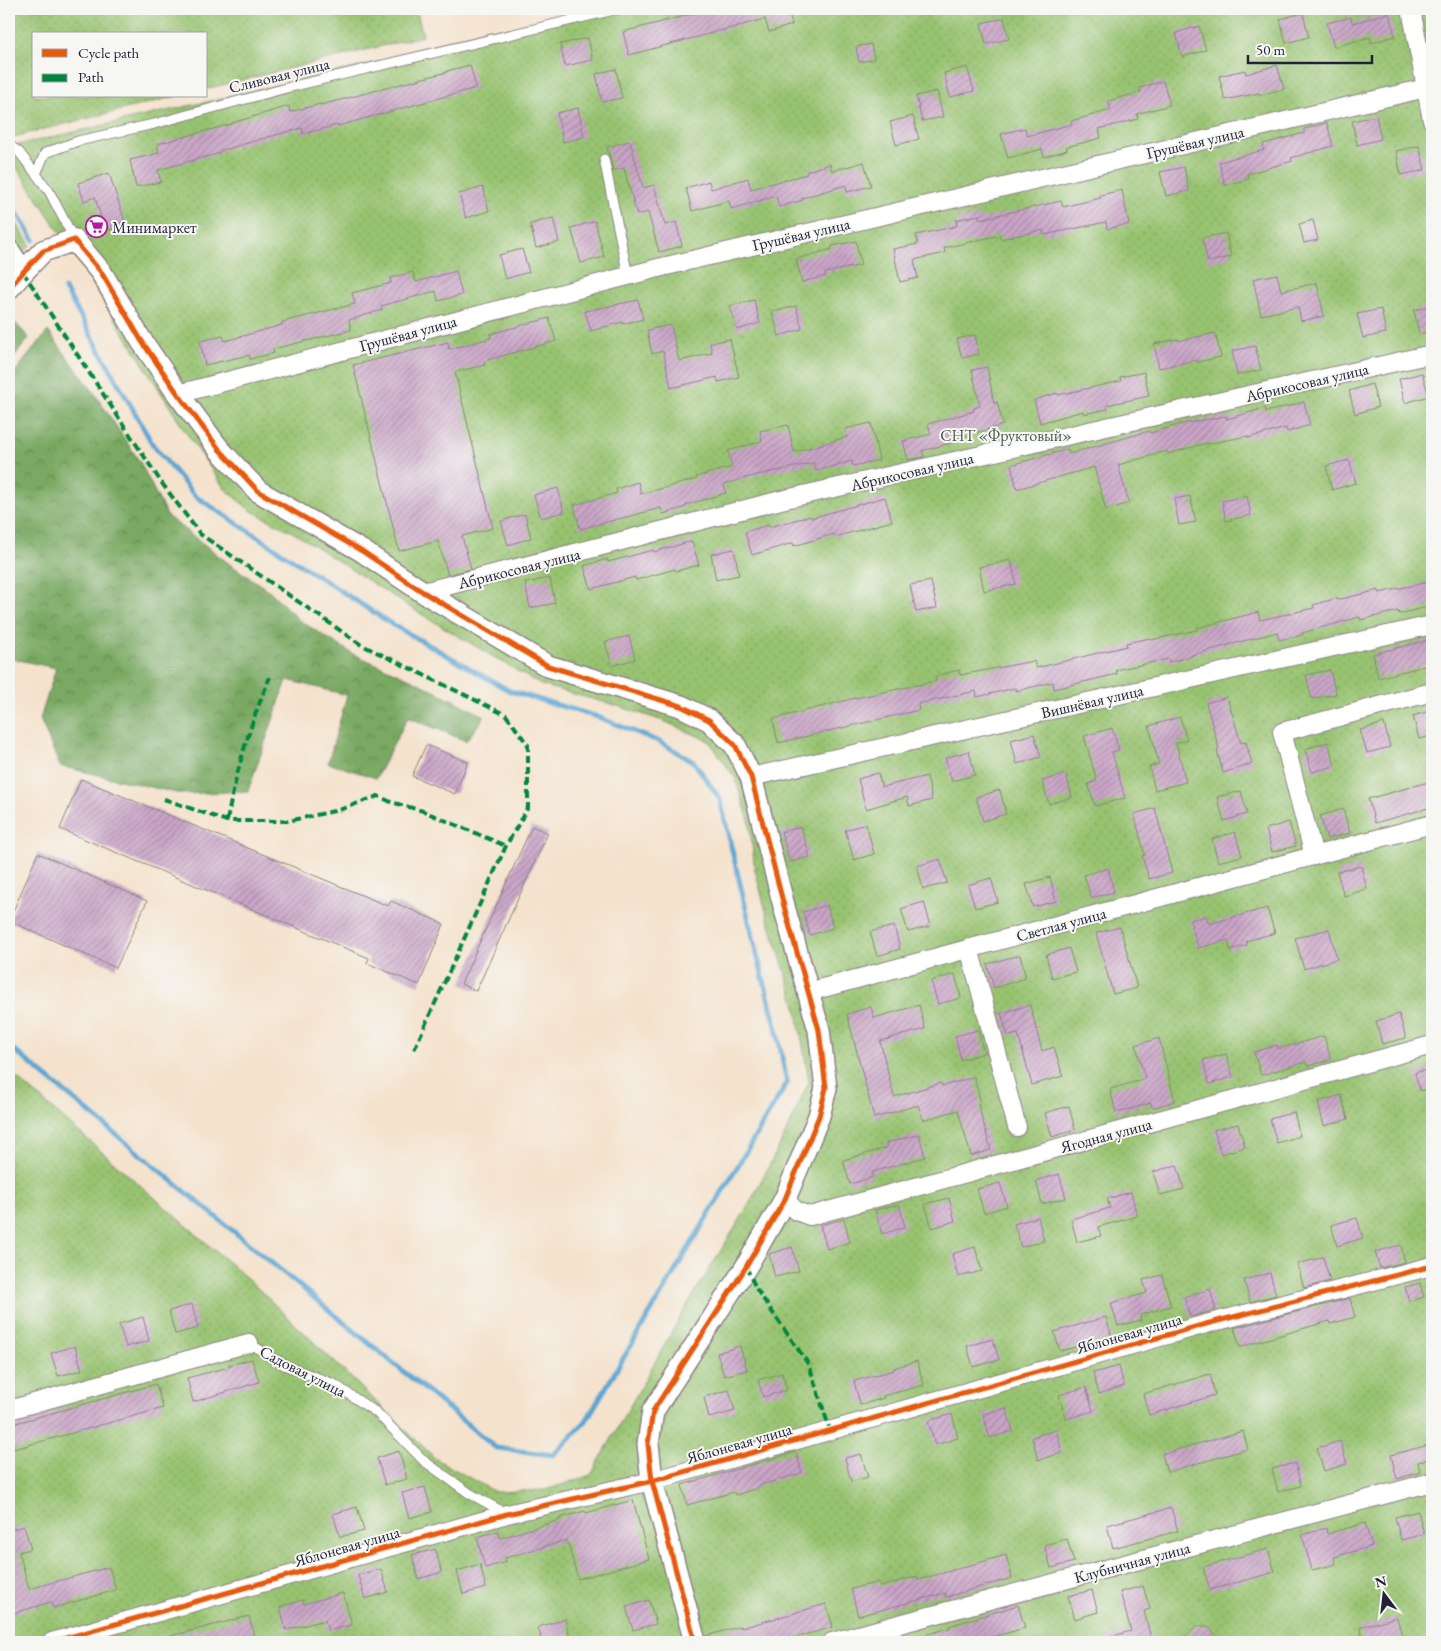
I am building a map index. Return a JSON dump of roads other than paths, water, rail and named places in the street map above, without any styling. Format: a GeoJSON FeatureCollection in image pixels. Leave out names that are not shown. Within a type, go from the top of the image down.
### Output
{"type":"FeatureCollection","features":[{"type":"Feature","properties":{"kind":"street"},"geometry":{"type":"LineString","coordinates":[[1411,9],[1432,120]]}},
{"type":"Feature","properties":{"kind":"street","name":"Грушёвая улица"},"geometry":{"type":"LineString","coordinates":[[178,394],[628,276],[1426,88]]}},
{"type":"Feature","properties":{"kind":"street"},"geometry":{"type":"LineString","coordinates":[[9,288],[44,251],[74,240],[101,272],[141,340],[178,394],[219,449],[258,491],[362,551],[424,592],[548,666],[681,706],[709,720],[735,745],[752,777],[783,900],[820,1030],[826,1088],[819,1116],[784,1199],[741,1276],[653,1411],[648,1444],[652,1482],[695,1642]]}},
{"type":"Feature","properties":{"kind":"street"},"geometry":{"type":"LineString","coordinates":[[9,251],[23,272]]}},
{"type":"Feature","properties":{"kind":"street","name":"Абрикосовая улица"},"geometry":{"type":"LineString","coordinates":[[424,592],[781,500],[1432,354]]}},
{"type":"Feature","properties":{"kind":"street","name":"Вишнёвая улица"},"geometry":{"type":"LineString","coordinates":[[752,777],[1432,625]]}},
{"type":"Feature","properties":{"kind":"street"},"geometry":{"type":"LineString","coordinates":[[1314,856],[1282,732],[1432,692]]}},
{"type":"Feature","properties":{"kind":"street","name":"Светлая улица"},"geometry":{"type":"LineString","coordinates":[[808,992],[1432,824]]}},
{"type":"Feature","properties":{"kind":"street"},"geometry":{"type":"LineString","coordinates":[[969,948],[1017,1128]]}},
{"type":"Feature","properties":{"kind":"street","name":"Ягодная улица"},"geometry":{"type":"LineString","coordinates":[[784,1199],[796,1211],[810,1216],[1432,1046]]}},
{"type":"Feature","properties":{"kind":"street","name":"Яблоневая улица"},"geometry":{"type":"LineString","coordinates":[[52,1642],[507,1514],[652,1482],[1206,1324],[1432,1266]]}},
{"type":"Feature","properties":{"kind":"street","name":"Садовая улица"},"geometry":{"type":"LineString","coordinates":[[9,1410],[249,1344]]}},
{"type":"Feature","properties":{"kind":"street","name":"Клубничная улица"},"geometry":{"type":"LineString","coordinates":[[832,1642],[1432,1482]]}},
{"type":"Feature","properties":{"kind":"lane","name":"Сливовая улица"},"geometry":{"type":"LineString","coordinates":[[36,174],[45,153],[78,141],[154,124],[290,87],[618,9]]}},
{"type":"Feature","properties":{"kind":"lane"},"geometry":{"type":"LineString","coordinates":[[9,145],[19,152],[49,190],[74,240]]}},
{"type":"Feature","properties":{"kind":"lane"},"geometry":{"type":"LineString","coordinates":[[604,159],[628,276]]}},
{"type":"Feature","properties":{"kind":"lane","name":"Садовая улица"},"geometry":{"type":"LineString","coordinates":[[249,1344],[284,1365],[334,1384],[377,1413],[424,1461],[469,1493],[507,1514]]}},
{"type":"Feature","properties":{"kind":"waterway"},"geometry":{"type":"LineString","coordinates":[[9,200],[34,240]]}},
{"type":"Feature","properties":{"kind":"waterway"},"geometry":{"type":"LineString","coordinates":[[9,1046],[496,1448],[553,1455],[586,1421],[787,1083],[776,1026],[720,799],[694,762],[660,742],[598,717],[510,691],[390,623],[195,496],[153,445],[65,289]]}},
{"type":"Feature","properties":{"kind":"place","name":"Минимаркет"},"geometry":{"type":"Point","coordinates":[96,227]}},
{"type":"Feature","properties":{"kind":"park label","name":"СНТ «Фруктовый»"},"geometry":{"type":"Point","coordinates":[1006,435]}}]}
